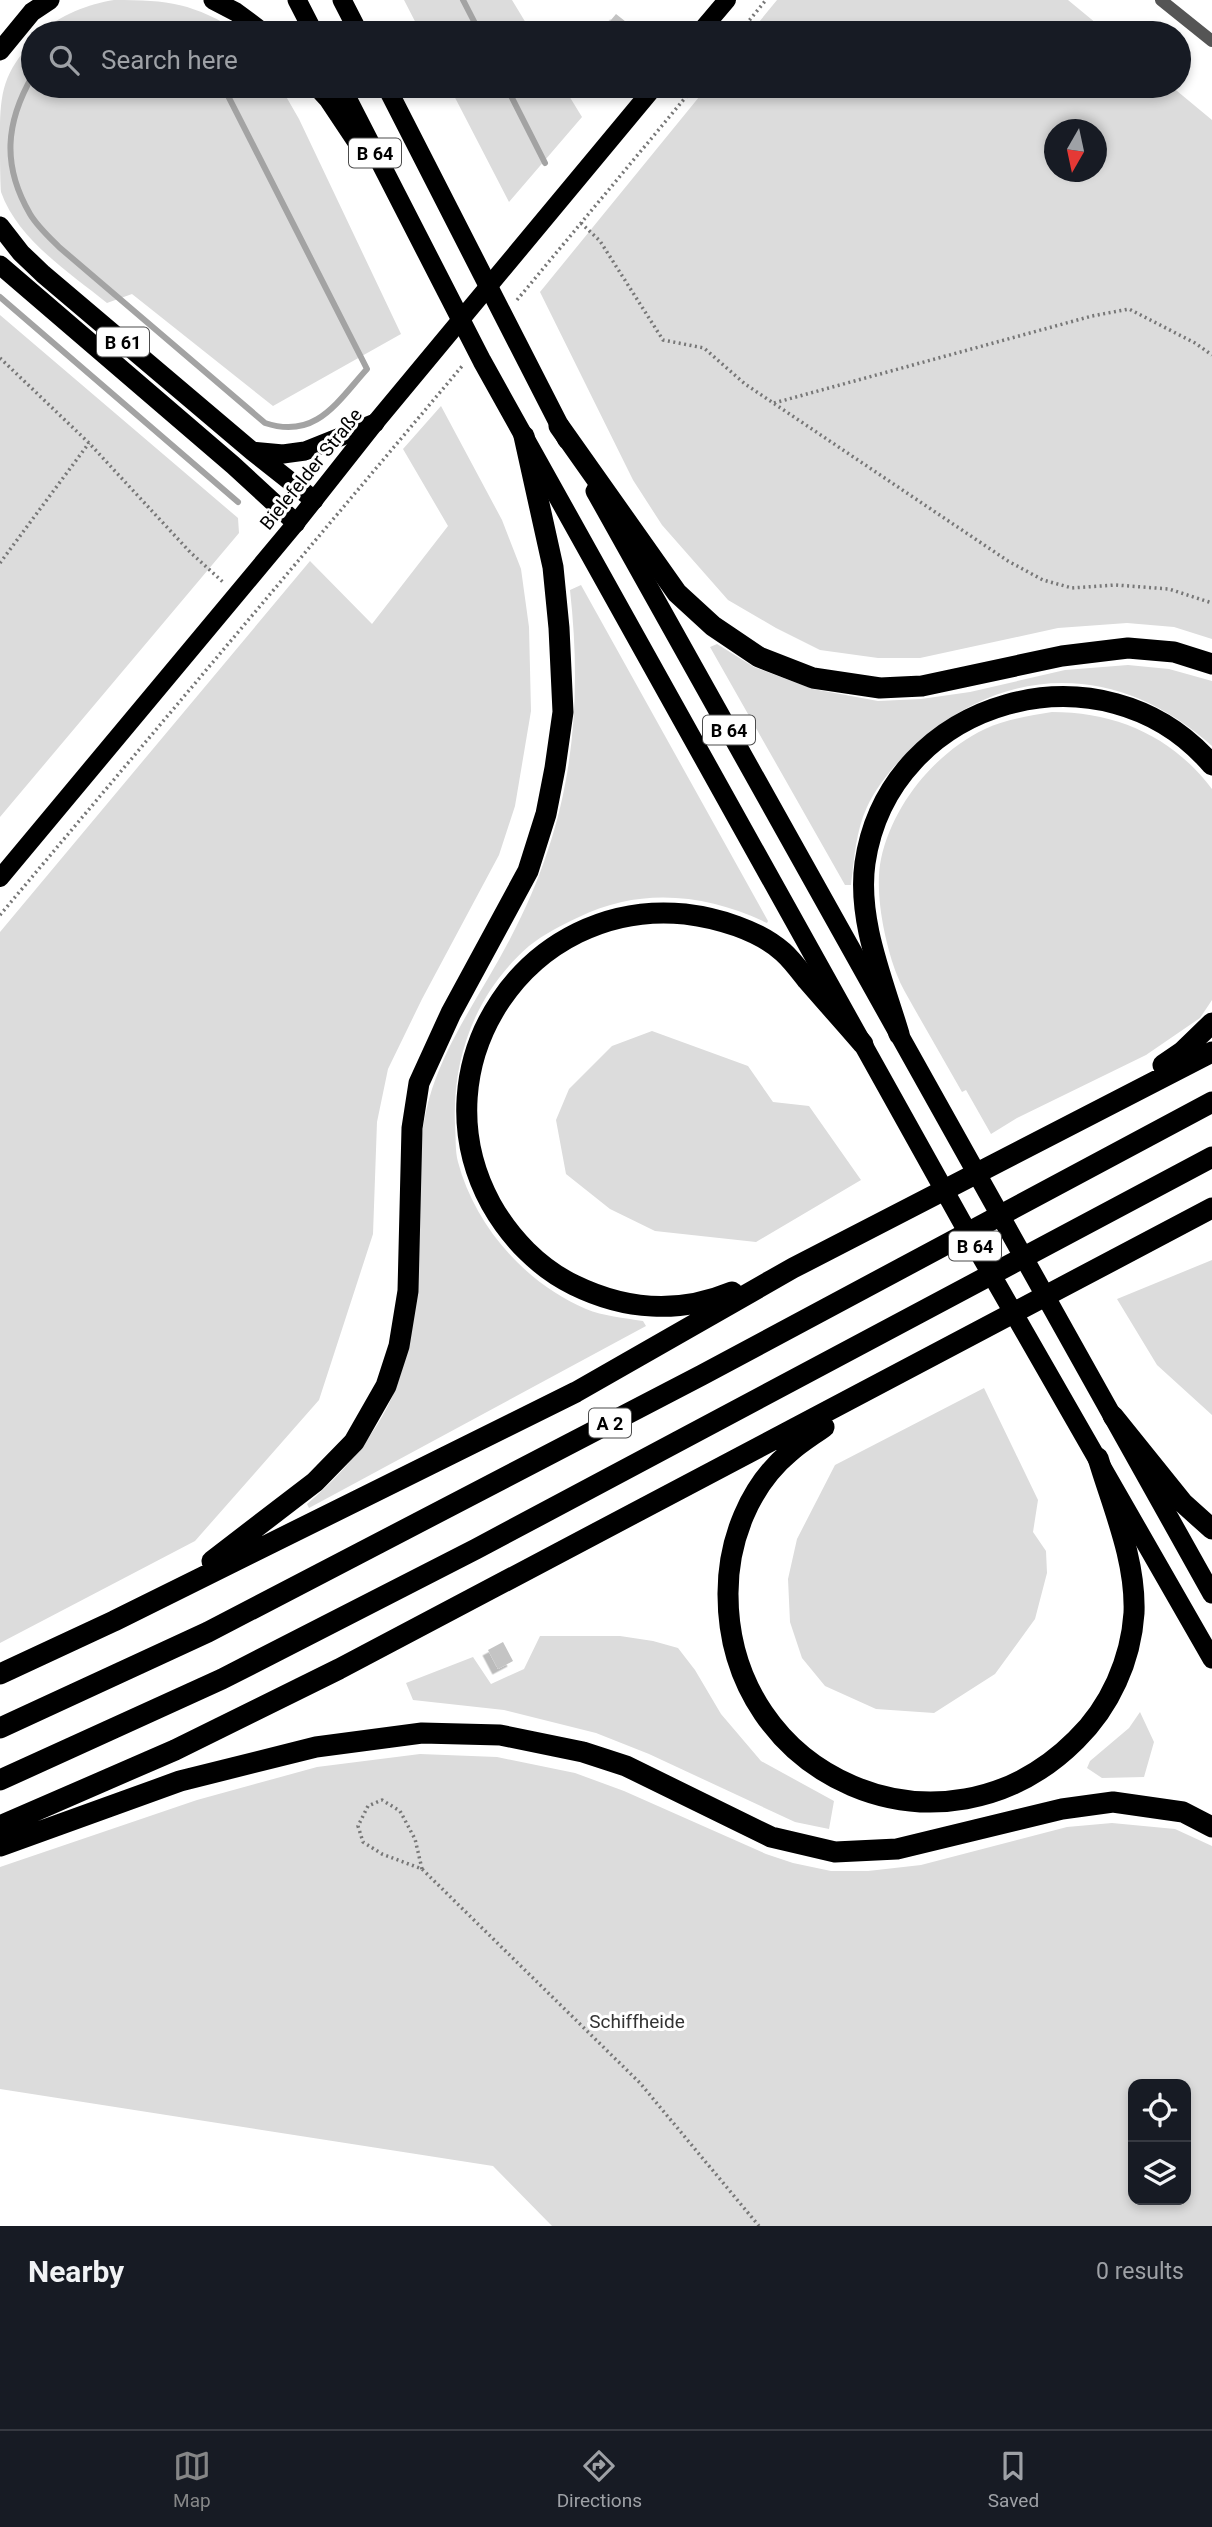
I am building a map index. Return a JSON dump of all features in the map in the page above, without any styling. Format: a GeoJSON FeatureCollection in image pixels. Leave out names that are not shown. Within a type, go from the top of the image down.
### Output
{"type":"FeatureCollection","features":[{"type":"Feature","properties":{"kind":"highway"},"geometry":{"type":"LineString","coordinates":[[25,21],[32,12],[50,0]]}},
{"type":"Feature","properties":{"kind":"highway"},"geometry":{"type":"LineString","coordinates":[[213,0],[248,21]]}},
{"type":"Feature","properties":{"kind":"highway"},"geometry":{"type":"LineString","coordinates":[[298,0],[308,21]]}},
{"type":"Feature","properties":{"kind":"highway"},"geometry":{"type":"LineString","coordinates":[[342,0],[353,21]]}},
{"type":"Feature","properties":{"kind":"highway"},"geometry":{"type":"LineString","coordinates":[[0,51],[21,25]]}},
{"type":"Feature","properties":{"kind":"highway"},"geometry":{"type":"LineString","coordinates":[[327,98],[409,220]]}},
{"type":"Feature","properties":{"kind":"highway","name":"B 64"},"geometry":{"type":"LineString","coordinates":[[347,98],[476,359],[524,436],[1048,1375],[1212,1659]]}},
{"type":"Feature","properties":{"kind":"highway","name":"B 64"},"geometry":{"type":"LineString","coordinates":[[392,98],[559,426],[1212,1594]]}},
{"type":"Feature","properties":{"kind":"highway","name":"B 61"},"geometry":{"type":"LineString","coordinates":[[0,226],[21,254],[43,274],[252,451]]}},
{"type":"Feature","properties":{"kind":"highway"},"geometry":{"type":"LineString","coordinates":[[0,265],[296,523]]}},
{"type":"Feature","properties":{"kind":"highway"},"geometry":{"type":"LineString","coordinates":[[252,451],[283,454],[305,451],[375,423]]}},
{"type":"Feature","properties":{"kind":"highway"},"geometry":{"type":"LineString","coordinates":[[559,426],[677,593],[713,626],[759,657],[813,678],[880,688],[922,686],[1062,656],[1128,648],[1174,652],[1212,664]]}},
{"type":"Feature","properties":{"kind":"highway"},"geometry":{"type":"LineString","coordinates":[[114,1621],[224,1554],[315,1482],[354,1442],[389,1376],[399,1346],[408,1290],[412,1128],[419,1083],[451,1013],[528,871],[546,814],[555,768],[563,712],[559,628],[553,567],[524,436]]}},
{"type":"Feature","properties":{"kind":"highway"},"geometry":{"type":"LineString","coordinates":[[252,451],[314,500]]}},
{"type":"Feature","properties":{"kind":"highway"},"geometry":{"type":"LineString","coordinates":[[899,1034],[864,912],[865,862],[871,838],[890,793],[904,772],[939,738],[960,724],[1004,704],[1041,697],[1078,696],[1114,703],[1148,715],[1188,741],[1212,765]]}},
{"type":"Feature","properties":{"kind":"highway"},"geometry":{"type":"LineString","coordinates":[[793,1268],[720,1297],[683,1307],[659,1307],[611,1300],[566,1281],[546,1268],[511,1234],[497,1215],[476,1171],[470,1148],[467,1099],[475,1052],[494,1009],[523,972],[541,956],[581,931],[626,916],[649,913],[685,914],[719,921],[763,939],[783,952],[863,1044]]}},
{"type":"Feature","properties":{"kind":"highway"},"geometry":{"type":"LineString","coordinates":[[1072,1125],[1182,1052],[1212,1023]]}},
{"type":"Feature","properties":{"kind":"highway"},"geometry":{"type":"LineString","coordinates":[[0,1674],[114,1621],[576,1392],[793,1268],[1212,1052]]}},
{"type":"Feature","properties":{"kind":"highway","name":"A 2"},"geometry":{"type":"LineString","coordinates":[[0,1728],[208,1632],[702,1375],[1212,1102]]}},
{"type":"Feature","properties":{"kind":"highway","name":"A 2"},"geometry":{"type":"LineString","coordinates":[[0,1780],[222,1679],[464,1556],[1212,1157]]}},
{"type":"Feature","properties":{"kind":"highway"},"geometry":{"type":"LineString","coordinates":[[0,1826],[175,1750],[339,1669],[1212,1208]]}},
{"type":"Feature","properties":{"kind":"highway"},"geometry":{"type":"LineString","coordinates":[[1170,1230],[1212,1216]]}},
{"type":"Feature","properties":{"kind":"highway"},"geometry":{"type":"LineString","coordinates":[[894,1378],[789,1452],[774,1469],[748,1507],[738,1528],[728,1578],[730,1634],[747,1687],[781,1735],[810,1763],[855,1787],[885,1798],[909,1801],[935,1802],[985,1796],[1031,1777],[1052,1763],[1089,1728],[1114,1688],[1125,1662],[1134,1612],[1128,1559],[1098,1458]]}},
{"type":"Feature","properties":{"kind":"highway"},"geometry":{"type":"LineString","coordinates":[[1113,1416],[1183,1503],[1212,1529]]}},
{"type":"Feature","properties":{"kind":"highway"},"geometry":{"type":"LineString","coordinates":[[0,1846],[180,1781],[316,1747],[422,1733],[500,1735],[583,1752],[626,1766],[771,1836],[835,1852],[897,1849],[1062,1808],[1113,1802],[1184,1812],[1212,1827]]}},
{"type":"Feature","properties":{"kind":"main road"},"geometry":{"type":"LineString","coordinates":[[709,21],[727,0]]}},
{"type":"Feature","properties":{"kind":"main road","name":"Bielefelder Straße"},"geometry":{"type":"LineString","coordinates":[[0,878],[645,98]]}},
{"type":"Feature","properties":{"kind":"lane"},"geometry":{"type":"LineString","coordinates":[[1161,0],[1187,21]]}},
{"type":"Feature","properties":{"kind":"lane"},"geometry":{"type":"LineString","coordinates":[[1191,24],[1212,41]]}},
{"type":"Feature","properties":{"kind":"path"},"geometry":{"type":"LineString","coordinates":[[749,21],[766,0]]}},
{"type":"Feature","properties":{"kind":"path"},"geometry":{"type":"LineString","coordinates":[[511,306],[685,98]]}},
{"type":"Feature","properties":{"kind":"path"},"geometry":{"type":"LineString","coordinates":[[581,223],[600,241],[663,340],[704,348],[745,384],[1008,561],[1042,580],[1072,588],[1116,585],[1169,589],[1212,603]]}},
{"type":"Feature","properties":{"kind":"path"},"geometry":{"type":"LineString","coordinates":[[774,404],[1091,316],[1129,309],[1195,343],[1212,355]]}},
{"type":"Feature","properties":{"kind":"path"},"geometry":{"type":"LineString","coordinates":[[0,358],[89,443],[190,552],[236,594]]}},
{"type":"Feature","properties":{"kind":"path"},"geometry":{"type":"LineString","coordinates":[[0,915],[476,359]]}},
{"type":"Feature","properties":{"kind":"path"},"geometry":{"type":"LineString","coordinates":[[0,563],[89,443]]}},
{"type":"Feature","properties":{"kind":"path"},"geometry":{"type":"LineString","coordinates":[[422,1869],[415,1839],[400,1811],[383,1800],[368,1806],[358,1826],[363,1842],[382,1854],[422,1869],[640,2083],[759,2226]]}},
{"type":"Feature","properties":{"kind":"green space"},"geometry":{"type":"Polygon","coordinates":[[[114,0],[166,3],[194,9],[220,21],[56,21],[95,4],[114,0]]]}},
{"type":"Feature","properties":{"kind":"green space"},"geometry":{"type":"Polygon","coordinates":[[[404,0],[512,0],[525,21],[415,21],[404,0]]]}},
{"type":"Feature","properties":{"kind":"green space"},"geometry":{"type":"Polygon","coordinates":[[[777,0],[1068,0],[1093,21],[760,21],[777,0]]]}},
{"type":"Feature","properties":{"kind":"green space"},"geometry":{"type":"Polygon","coordinates":[[[21,55],[21,98],[287,98],[401,334],[273,406],[132,294],[107,303],[32,240],[19,225],[1,192],[0,119],[6,83],[21,55]]]}},
{"type":"Feature","properties":{"kind":"green space"},"geometry":{"type":"Polygon","coordinates":[[[455,98],[570,98],[582,117],[509,202],[455,98]]]}},
{"type":"Feature","properties":{"kind":"green space"},"geometry":{"type":"Polygon","coordinates":[[[698,98],[1185,98],[1212,120],[1212,639],[1174,627],[1127,623],[1058,628],[920,658],[878,658],[820,650],[728,600],[662,525],[633,480],[540,292],[698,98]]]}},
{"type":"Feature","properties":{"kind":"green space"},"geometry":{"type":"Polygon","coordinates":[[[0,315],[238,518],[239,533],[0,817],[0,315]]]}},
{"type":"Feature","properties":{"kind":"green space"},"geometry":{"type":"Polygon","coordinates":[[[441,406],[502,520],[521,569],[529,627],[531,711],[515,806],[499,855],[388,1069],[377,1122],[373,1234],[319,1400],[195,1541],[0,1643],[0,932],[310,561],[372,624],[448,526],[403,449],[441,406]]]}},
{"type":"Feature","properties":{"kind":"green space"},"geometry":{"type":"Polygon","coordinates":[[[581,585],[768,921],[767,923],[744,913],[697,900],[650,898],[626,901],[602,907],[560,927],[529,946],[510,964],[482,1005],[471,1027],[458,1075],[455,1100],[456,1149],[466,1186],[490,1230],[505,1250],[543,1284],[586,1309],[643,1321],[646,1326],[309,1508],[307,1504],[340,1473],[370,1436],[393,1396],[401,1374],[408,1339],[425,1115],[439,1069],[510,939],[547,854],[568,769],[573,726],[575,682],[570,590],[581,585]]]}},
{"type":"Feature","properties":{"kind":"green space"},"geometry":{"type":"Polygon","coordinates":[[[717,644],[754,667],[813,689],[878,701],[921,699],[970,692],[1065,670],[1128,665],[1169,669],[1212,681],[1212,746],[1180,721],[1146,702],[1110,689],[1075,683],[1038,685],[1002,693],[967,708],[932,731],[887,775],[863,816],[851,885],[845,885],[710,647],[717,644]]]}},
{"type":"Feature","properties":{"kind":"green space"},"geometry":{"type":"Polygon","coordinates":[[[1052,712],[1099,717],[1142,731],[1180,755],[1212,789],[1212,1000],[1200,1018],[1146,1055],[1017,1118],[991,1134],[966,1090],[962,1092],[899,979],[888,948],[882,918],[879,872],[895,819],[906,800],[933,766],[967,739],[985,729],[1018,718],[1052,712]]]}},
{"type":"Feature","properties":{"kind":"green space"},"geometry":{"type":"Polygon","coordinates":[[[652,1031],[748,1066],[773,1102],[809,1106],[861,1180],[756,1242],[655,1231],[610,1209],[566,1174],[556,1120],[569,1089],[612,1046],[652,1031]]]}},
{"type":"Feature","properties":{"kind":"green space"},"geometry":{"type":"Polygon","coordinates":[[[1212,1260],[1212,1415],[1157,1365],[1117,1299],[1212,1260]]]}},
{"type":"Feature","properties":{"kind":"green space"},"geometry":{"type":"Polygon","coordinates":[[[984,1388],[1038,1500],[1033,1532],[1046,1551],[1047,1573],[1035,1619],[995,1674],[934,1713],[876,1709],[825,1686],[802,1658],[790,1622],[788,1579],[797,1539],[835,1465],[984,1388]]]}},
{"type":"Feature","properties":{"kind":"green space"},"geometry":{"type":"Polygon","coordinates":[[[540,1636],[620,1636],[678,1648],[695,1670],[721,1714],[761,1761],[834,1801],[829,1829],[795,1822],[649,1754],[596,1733],[504,1710],[413,1700],[406,1683],[473,1657],[491,1684],[524,1669],[540,1636]]]}},
{"type":"Feature","properties":{"kind":"green space"},"geometry":{"type":"Polygon","coordinates":[[[1140,1712],[1154,1742],[1144,1777],[1102,1778],[1087,1768],[1090,1761],[1129,1728],[1140,1712]]]}},
{"type":"Feature","properties":{"kind":"green space","name":"Schiffheide"},"geometry":{"type":"Polygon","coordinates":[[[420,1754],[497,1757],[575,1773],[624,1791],[766,1854],[831,1871],[868,1871],[921,1865],[1067,1827],[1112,1823],[1175,1829],[1212,1846],[1212,2226],[552,2226],[493,2166],[0,2089],[0,1867],[197,1800],[317,1767],[420,1754]]]}},
{"type":"Feature","properties":{"kind":"building"},"geometry":{"type":"Polygon","coordinates":[[[616,14],[625,21],[610,21],[616,14]]]}},
{"type":"Feature","properties":{"kind":"building"},"geometry":{"type":"Polygon","coordinates":[[[503,1642],[513,1661],[498,1669],[488,1650],[503,1642]]]}},
{"type":"Feature","properties":{"kind":"waterway"},"geometry":{"type":"LineString","coordinates":[[463,0],[474,21]]}},
{"type":"Feature","properties":{"kind":"waterway"},"geometry":{"type":"LineString","coordinates":[[22,98],[12,127],[11,162],[21,196],[36,223],[59,247],[265,423],[283,427],[298,426],[324,415],[367,369],[229,98]]}},
{"type":"Feature","properties":{"kind":"waterway"},"geometry":{"type":"LineString","coordinates":[[512,98],[545,163]]}},
{"type":"Feature","properties":{"kind":"waterway"},"geometry":{"type":"LineString","coordinates":[[0,297],[238,502]]}}]}
